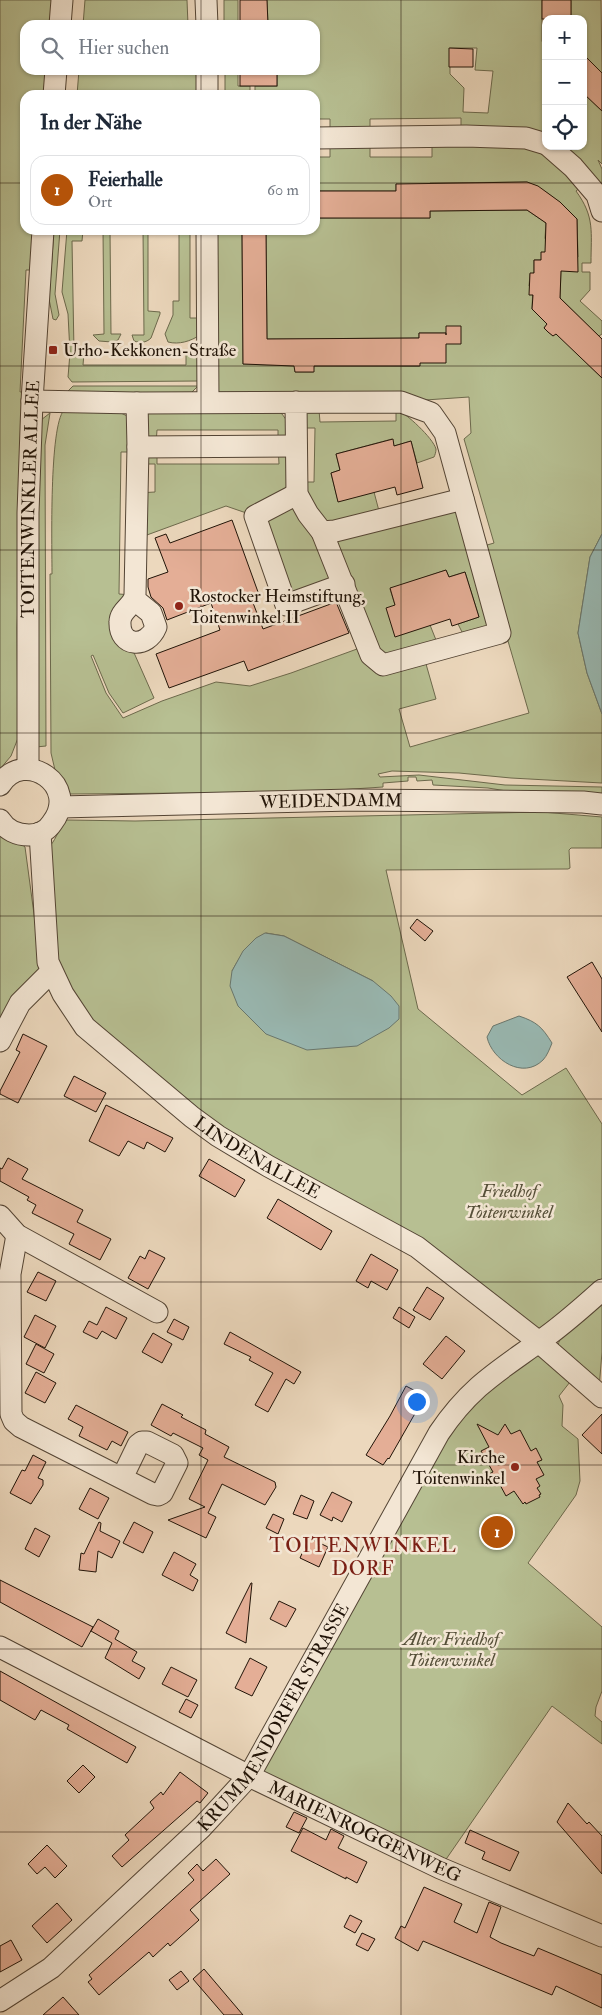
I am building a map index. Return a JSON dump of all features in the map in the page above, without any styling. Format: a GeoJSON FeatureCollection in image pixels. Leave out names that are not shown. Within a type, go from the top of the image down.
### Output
{"type":"FeatureCollection","features":[{"type":"Feature","properties":{"kind":"street"},"geometry":{"type":"LineString","coordinates":[[60,20],[62,0]]}},
{"type":"Feature","properties":{"kind":"street"},"geometry":{"type":"LineString","coordinates":[[206,0],[206,20]]}},
{"type":"Feature","properties":{"kind":"street"},"geometry":{"type":"LineString","coordinates":[[54,90],[56,75]]}},
{"type":"Feature","properties":{"kind":"street"},"geometry":{"type":"LineString","coordinates":[[207,75],[207,90]]}},
{"type":"Feature","properties":{"kind":"street"},"geometry":{"type":"LineString","coordinates":[[320,138],[526,138],[542,143]]}},
{"type":"Feature","properties":{"kind":"street"},"geometry":{"type":"LineString","coordinates":[[554,150],[573,167],[597,196],[601,204]]}},
{"type":"Feature","properties":{"kind":"street","name":"TOITENWINKLER ALLEE"},"geometry":{"type":"LineString","coordinates":[[28,769],[28,513],[32,401],[43,235]]}},
{"type":"Feature","properties":{"kind":"street"},"geometry":{"type":"LineString","coordinates":[[207,235],[208,402]]}},
{"type":"Feature","properties":{"kind":"street"},"geometry":{"type":"LineString","coordinates":[[32,401],[401,402],[431,413],[445,434],[500,633],[382,665],[371,655],[322,532],[308,514],[297,494],[296,402]]}},
{"type":"Feature","properties":{"kind":"street"},"geometry":{"type":"LineString","coordinates":[[135,600],[137,402]]}},
{"type":"Feature","properties":{"kind":"street"},"geometry":{"type":"LineString","coordinates":[[138,447],[296,446]]}},
{"type":"Feature","properties":{"kind":"street"},"geometry":{"type":"LineString","coordinates":[[297,494],[255,516],[286,605],[344,584]]}},
{"type":"Feature","properties":{"kind":"street"},"geometry":{"type":"LineString","coordinates":[[322,532],[335,532],[463,499]]}},
{"type":"Feature","properties":{"kind":"street"},"geometry":{"type":"LineString","coordinates":[[0,785],[10,775],[28,769],[43,773],[55,784],[60,799],[60,807],[53,822],[40,833],[24,835],[16,833],[8,829],[0,820]]}},
{"type":"Feature","properties":{"kind":"street","name":"WEIDENDAMM"},"geometry":{"type":"LineString","coordinates":[[60,807],[353,800],[583,802],[602,804]]}},
{"type":"Feature","properties":{"kind":"street","name":"LINDENALLEE"},"geometry":{"type":"LineString","coordinates":[[40,833],[48,962],[53,975],[74,1012],[85,1027],[192,1117],[218,1136],[268,1166],[417,1247],[539,1342],[602,1397]]}},
{"type":"Feature","properties":{"kind":"street"},"geometry":{"type":"LineString","coordinates":[[0,1041],[20,1003],[47,976],[53,975]]}},
{"type":"Feature","properties":{"kind":"street"},"geometry":{"type":"LineString","coordinates":[[0,1216],[17,1235],[157,1312]]}},
{"type":"Feature","properties":{"kind":"street"},"geometry":{"type":"LineString","coordinates":[[17,1235],[10,1274],[11,1414],[14,1421],[21,1427],[122,1478]]}},
{"type":"Feature","properties":{"kind":"street","name":"KRUMMENDORFER STRASSE"},"geometry":{"type":"LineString","coordinates":[[0,2001],[51,1968],[202,1827],[249,1776],[439,1433],[456,1409],[473,1390],[539,1342],[602,1290]]}},
{"type":"Feature","properties":{"kind":"street","name":"MARIENROGGENWEG"},"geometry":{"type":"LineString","coordinates":[[0,1647],[249,1776],[440,1868],[602,1936]]}},
{"type":"Feature","properties":{"kind":"green space"},"geometry":{"type":"Polygon","coordinates":[[[0,0],[54,0],[52,20],[20,20],[20,75],[48,75],[47,90],[20,90],[20,235],[35,235],[32,270],[26,270],[20,392],[26,391],[17,628],[18,738],[11,756],[0,769],[0,0]]]}},
{"type":"Feature","properties":{"kind":"green space"},"geometry":{"type":"Polygon","coordinates":[[[85,0],[187,0],[188,20],[83,20],[85,0]]]}},
{"type":"Feature","properties":{"kind":"green space"},"geometry":{"type":"Polygon","coordinates":[[[224,0],[238,0],[238,20],[224,20],[224,0]]]}},
{"type":"Feature","properties":{"kind":"green space"},"geometry":{"type":"Polygon","coordinates":[[[267,0],[542,0],[542,150],[552,150],[581,187],[576,191],[586,209],[591,225],[591,263],[582,263],[582,272],[590,272],[590,290],[580,301],[602,321],[602,334],[599,336],[560,298],[561,269],[578,257],[577,219],[554,198],[527,182],[430,183],[430,190],[396,184],[396,191],[320,191],[320,157],[330,157],[330,119],[320,119],[320,90],[255,90],[255,86],[277,86],[277,75],[320,75],[320,20],[268,20],[267,0]],[[450,48],[450,74],[464,88],[463,112],[488,113],[493,71],[475,70],[477,48],[450,48]],[[461,118],[370,119],[370,157],[432,157],[432,136],[461,136],[461,118]]]}},
{"type":"Feature","properties":{"kind":"green space"},"geometry":{"type":"Polygon","coordinates":[[[571,0],[601,0],[602,73],[587,58],[587,15],[571,15],[571,0]]]}},
{"type":"Feature","properties":{"kind":"green space"},"geometry":{"type":"Polygon","coordinates":[[[79,75],[197,75],[197,90],[77,90],[79,75]]]}},
{"type":"Feature","properties":{"kind":"green space"},"geometry":{"type":"Polygon","coordinates":[[[225,75],[238,75],[238,86],[250,86],[250,90],[225,90],[225,75]]]}},
{"type":"Feature","properties":{"kind":"green space"},"geometry":{"type":"Polygon","coordinates":[[[587,97],[602,111],[602,164],[598,160],[602,169],[602,186],[562,150],[587,150],[587,97]]]}},
{"type":"Feature","properties":{"kind":"green space"},"geometry":{"type":"Polygon","coordinates":[[[527,210],[546,223],[545,238],[550,253],[541,260],[534,260],[534,273],[530,274],[529,286],[533,286],[532,309],[547,324],[544,328],[553,336],[556,333],[602,378],[602,534],[590,557],[578,633],[587,673],[602,714],[602,783],[459,773],[392,771],[378,774],[380,777],[419,775],[505,785],[602,787],[602,797],[519,793],[488,788],[433,785],[432,780],[417,781],[416,777],[408,777],[408,781],[383,783],[383,787],[307,792],[70,794],[66,791],[65,781],[55,770],[51,753],[50,574],[52,574],[52,488],[56,439],[59,421],[64,410],[117,411],[127,416],[129,452],[121,452],[119,594],[132,595],[126,605],[131,646],[154,698],[123,713],[109,693],[93,655],[91,656],[106,693],[123,718],[162,701],[216,682],[250,686],[357,649],[344,585],[286,605],[255,516],[226,506],[136,539],[137,493],[155,492],[155,464],[137,464],[157,452],[157,464],[279,464],[278,446],[296,446],[296,482],[322,532],[463,499],[477,548],[494,543],[464,439],[471,433],[469,397],[396,402],[208,402],[207,235],[242,235],[243,364],[295,366],[295,372],[313,372],[314,366],[419,366],[446,333],[419,333],[419,338],[267,339],[266,235],[320,235],[320,218],[430,218],[430,211],[527,210]],[[446,570],[390,589],[395,605],[430,625],[440,650],[426,664],[436,699],[399,709],[410,747],[529,713],[508,641],[467,642],[458,624],[479,617],[465,572],[449,577],[446,570]]]}},
{"type":"Feature","properties":{"kind":"green space"},"geometry":{"type":"Polygon","coordinates":[[[54,235],[60,235],[55,294],[59,315],[56,320],[53,319],[49,299],[54,235]]]}},
{"type":"Feature","properties":{"kind":"green space"},"geometry":{"type":"Polygon","coordinates":[[[67,235],[83,235],[82,241],[72,241],[74,352],[84,353],[83,365],[186,365],[186,354],[199,353],[199,381],[72,382],[68,377],[70,353],[68,314],[62,292],[67,235]]]}},
{"type":"Feature","properties":{"kind":"green space"},"geometry":{"type":"Polygon","coordinates":[[[103,235],[110,235],[111,334],[121,334],[118,340],[112,342],[99,341],[93,335],[104,334],[103,235]]]}},
{"type":"Feature","properties":{"kind":"green space"},"geometry":{"type":"Polygon","coordinates":[[[143,235],[148,235],[148,311],[160,312],[160,314],[151,338],[147,341],[134,341],[132,335],[144,335],[143,235]]]}},
{"type":"Feature","properties":{"kind":"green space"},"geometry":{"type":"Polygon","coordinates":[[[179,235],[190,235],[190,318],[201,318],[200,335],[181,343],[168,342],[165,334],[173,315],[173,301],[179,301],[179,235]]]}},
{"type":"Feature","properties":{"kind":"green space"},"geometry":{"type":"Polygon","coordinates":[[[73,386],[198,386],[191,393],[65,394],[73,386]]]}},
{"type":"Feature","properties":{"kind":"green space"},"geometry":{"type":"Polygon","coordinates":[[[396,409],[412,421],[434,444],[436,449],[434,457],[417,463],[411,441],[394,446],[392,439],[336,454],[340,470],[331,473],[338,501],[374,492],[379,511],[329,528],[300,482],[314,482],[315,428],[300,428],[306,413],[319,410],[320,422],[396,421],[396,409]]]}},
{"type":"Feature","properties":{"kind":"green space"},"geometry":{"type":"Polygon","coordinates":[[[150,411],[280,412],[287,421],[288,431],[286,438],[278,442],[278,430],[157,430],[156,444],[146,442],[139,421],[150,411]]]}},
{"type":"Feature","properties":{"kind":"green space"},"geometry":{"type":"Polygon","coordinates":[[[50,413],[45,445],[46,746],[36,747],[35,507],[41,420],[50,413]]]}},
{"type":"Feature","properties":{"kind":"green space","name":"Friedhof Toitenwinkel"},"geometry":{"type":"Polygon","coordinates":[[[542,812],[602,817],[602,848],[571,848],[569,850],[570,868],[568,869],[386,870],[418,1009],[522,1095],[566,1068],[602,1124],[602,1284],[540,1329],[534,1327],[417,1247],[268,1166],[85,1027],[53,975],[50,846],[67,820],[135,821],[542,812]],[[266,933],[260,936],[246,949],[232,971],[373,981],[284,936],[266,933]]]}},
{"type":"Feature","properties":{"kind":"green space"},"geometry":{"type":"Polygon","coordinates":[[[0,826],[25,847],[40,959],[47,976],[0,1041],[0,826]]]}},
{"type":"Feature","properties":{"kind":"green space"},"geometry":{"type":"Polygon","coordinates":[[[602,1300],[602,1352],[599,1389],[558,1349],[562,1336],[568,1329],[602,1300]]]}},
{"type":"Feature","properties":{"kind":"green space","name":"Alter Friedhof Toitenwinkel"},"geometry":{"type":"Polygon","coordinates":[[[539,1342],[577,1373],[559,1396],[563,1405],[562,1426],[578,1439],[580,1481],[576,1495],[528,1563],[602,1627],[602,1691],[595,1716],[602,1722],[602,1744],[552,1706],[440,1868],[249,1776],[439,1433],[539,1342]]]}},
{"type":"Feature","properties":{"kind":"water"},"geometry":{"type":"Polygon","coordinates":[[[602,534],[602,714],[587,673],[578,633],[590,557],[602,534]]]}},
{"type":"Feature","properties":{"kind":"water"},"geometry":{"type":"Polygon","coordinates":[[[265,933],[284,936],[373,981],[391,996],[399,1006],[399,1019],[389,1028],[357,1046],[307,1050],[266,1034],[238,1006],[230,986],[232,971],[243,951],[256,938],[265,933]]]}},
{"type":"Feature","properties":{"kind":"water"},"geometry":{"type":"Polygon","coordinates":[[[519,1016],[538,1026],[552,1043],[543,1060],[535,1066],[527,1068],[518,1068],[502,1060],[495,1053],[487,1037],[493,1026],[519,1016]]]}},
{"type":"Feature","properties":{"kind":"building"},"geometry":{"type":"Polygon","coordinates":[[[240,0],[267,0],[268,20],[240,20],[240,0]]]}},
{"type":"Feature","properties":{"kind":"building"},"geometry":{"type":"Polygon","coordinates":[[[542,0],[571,0],[571,15],[542,15],[542,0]]]}},
{"type":"Feature","properties":{"kind":"building"},"geometry":{"type":"Polygon","coordinates":[[[449,48],[473,49],[473,67],[449,67],[449,48]]]}},
{"type":"Feature","properties":{"kind":"building"},"geometry":{"type":"Polygon","coordinates":[[[587,58],[602,73],[602,111],[587,97],[587,58]]]}},
{"type":"Feature","properties":{"kind":"building"},"geometry":{"type":"Polygon","coordinates":[[[240,75],[277,75],[277,86],[240,86],[240,75]]]}},
{"type":"Feature","properties":{"kind":"building"},"geometry":{"type":"Polygon","coordinates":[[[527,182],[538,186],[560,202],[577,219],[578,272],[561,271],[560,298],[602,339],[602,378],[556,334],[553,336],[548,332],[544,328],[547,324],[532,309],[533,295],[529,295],[530,273],[534,273],[534,260],[541,260],[541,252],[545,252],[546,223],[527,210],[430,211],[430,218],[320,218],[320,191],[396,191],[396,184],[527,182]]]}},
{"type":"Feature","properties":{"kind":"building"},"geometry":{"type":"Polygon","coordinates":[[[242,235],[266,235],[267,339],[419,338],[419,333],[446,333],[446,326],[461,326],[461,344],[446,344],[446,363],[420,363],[420,366],[314,366],[314,372],[295,372],[294,366],[243,364],[242,235]]]}},
{"type":"Feature","properties":{"kind":"building"},"geometry":{"type":"Polygon","coordinates":[[[393,439],[394,446],[411,441],[423,488],[397,495],[395,487],[338,502],[331,473],[340,470],[336,454],[393,439]]]}},
{"type":"Feature","properties":{"kind":"building","name":"Rostocker Heimstiftung, Toitenwinkel II"},"geometry":{"type":"Polygon","coordinates":[[[232,520],[258,592],[250,595],[263,629],[336,602],[349,633],[248,671],[244,661],[169,688],[156,654],[220,630],[211,603],[167,620],[163,608],[151,597],[148,587],[148,579],[168,572],[155,538],[166,534],[170,543],[232,520]]]}},
{"type":"Feature","properties":{"kind":"building"},"geometry":{"type":"Polygon","coordinates":[[[446,570],[449,577],[465,572],[479,617],[452,626],[450,619],[395,637],[386,608],[395,605],[390,588],[446,570]]]}},
{"type":"Feature","properties":{"kind":"building"},"geometry":{"type":"Polygon","coordinates":[[[417,919],[433,931],[425,941],[410,928],[417,919]]]}},
{"type":"Feature","properties":{"kind":"building"},"geometry":{"type":"Polygon","coordinates":[[[592,962],[602,979],[602,1032],[567,977],[592,962]]]}},
{"type":"Feature","properties":{"kind":"building"},"geometry":{"type":"Polygon","coordinates":[[[23,1034],[47,1046],[18,1103],[0,1094],[0,1091],[20,1052],[16,1050],[23,1034]]]}},
{"type":"Feature","properties":{"kind":"building"},"geometry":{"type":"Polygon","coordinates":[[[74,1076],[106,1093],[96,1112],[64,1096],[74,1076]]]}},
{"type":"Feature","properties":{"kind":"building"},"geometry":{"type":"Polygon","coordinates":[[[106,1105],[173,1138],[165,1152],[147,1142],[144,1149],[128,1141],[119,1156],[89,1141],[106,1105]]]}},
{"type":"Feature","properties":{"kind":"building"},"geometry":{"type":"Polygon","coordinates":[[[8,1158],[28,1169],[22,1179],[83,1210],[77,1222],[111,1239],[100,1260],[69,1244],[74,1234],[32,1213],[36,1205],[27,1200],[29,1197],[0,1181],[0,1168],[2,1169],[8,1158]]]}},
{"type":"Feature","properties":{"kind":"building"},"geometry":{"type":"Polygon","coordinates":[[[209,1159],[245,1180],[235,1197],[199,1176],[209,1159]]]}},
{"type":"Feature","properties":{"kind":"building"},"geometry":{"type":"Polygon","coordinates":[[[278,1199],[332,1231],[321,1250],[267,1218],[278,1199]]]}},
{"type":"Feature","properties":{"kind":"building"},"geometry":{"type":"Polygon","coordinates":[[[149,1250],[165,1258],[148,1289],[128,1278],[140,1256],[145,1259],[149,1250]]]}},
{"type":"Feature","properties":{"kind":"building"},"geometry":{"type":"Polygon","coordinates":[[[371,1254],[398,1270],[387,1290],[371,1281],[368,1288],[356,1281],[371,1254]]]}},
{"type":"Feature","properties":{"kind":"building"},"geometry":{"type":"Polygon","coordinates":[[[38,1272],[56,1281],[46,1301],[27,1292],[38,1272]]]}},
{"type":"Feature","properties":{"kind":"building"},"geometry":{"type":"Polygon","coordinates":[[[427,1287],[444,1298],[430,1320],[413,1310],[427,1287]]]}},
{"type":"Feature","properties":{"kind":"building"},"geometry":{"type":"Polygon","coordinates":[[[106,1307],[127,1318],[116,1339],[102,1331],[97,1339],[83,1332],[89,1321],[97,1325],[106,1307]]]}},
{"type":"Feature","properties":{"kind":"building"},"geometry":{"type":"Polygon","coordinates":[[[399,1307],[415,1317],[409,1328],[393,1318],[399,1307]]]}},
{"type":"Feature","properties":{"kind":"building"},"geometry":{"type":"Polygon","coordinates":[[[35,1315],[56,1326],[45,1348],[24,1337],[35,1315]]]}},
{"type":"Feature","properties":{"kind":"building"},"geometry":{"type":"Polygon","coordinates":[[[174,1319],[189,1327],[183,1340],[167,1332],[174,1319]]]}},
{"type":"Feature","properties":{"kind":"building"},"geometry":{"type":"Polygon","coordinates":[[[230,1332],[301,1372],[294,1384],[286,1379],[268,1412],[255,1405],[273,1373],[249,1360],[251,1357],[224,1344],[230,1332]]]}},
{"type":"Feature","properties":{"kind":"building"},"geometry":{"type":"Polygon","coordinates":[[[153,1333],[172,1344],[162,1363],[142,1352],[153,1333]]]}},
{"type":"Feature","properties":{"kind":"building"},"geometry":{"type":"Polygon","coordinates":[[[446,1336],[465,1351],[442,1379],[423,1364],[446,1336]]]}},
{"type":"Feature","properties":{"kind":"building"},"geometry":{"type":"Polygon","coordinates":[[[36,1344],[54,1354],[44,1373],[26,1364],[36,1344]]]}},
{"type":"Feature","properties":{"kind":"building"},"geometry":{"type":"Polygon","coordinates":[[[36,1372],[56,1383],[45,1403],[25,1393],[36,1372]]]}},
{"type":"Feature","properties":{"kind":"building"},"geometry":{"type":"Polygon","coordinates":[[[406,1386],[425,1396],[389,1459],[383,1465],[366,1455],[406,1386]]]}},
{"type":"Feature","properties":{"kind":"building"},"geometry":{"type":"Polygon","coordinates":[[[162,1404],[183,1415],[181,1417],[206,1430],[205,1434],[229,1447],[224,1457],[275,1482],[276,1487],[265,1505],[222,1484],[208,1513],[216,1517],[206,1538],[168,1520],[205,1507],[189,1499],[208,1460],[199,1455],[203,1448],[173,1433],[171,1436],[151,1425],[162,1404]]]}},
{"type":"Feature","properties":{"kind":"building"},"geometry":{"type":"Polygon","coordinates":[[[76,1405],[128,1432],[121,1446],[112,1441],[107,1450],[79,1436],[83,1427],[68,1419],[76,1405]]]}},
{"type":"Feature","properties":{"kind":"building"},"geometry":{"type":"Polygon","coordinates":[[[602,1414],[602,1454],[582,1435],[602,1414]]]}},
{"type":"Feature","properties":{"kind":"building","name":"Kirche Toitenwinkel"},"geometry":{"type":"Polygon","coordinates":[[[477,1424],[498,1435],[505,1424],[511,1434],[520,1430],[531,1451],[536,1448],[542,1460],[537,1462],[544,1475],[536,1479],[540,1486],[537,1488],[541,1494],[539,1495],[540,1497],[523,1504],[514,1491],[506,1496],[499,1483],[495,1486],[489,1474],[493,1472],[481,1451],[489,1447],[477,1424]]]}},
{"type":"Feature","properties":{"kind":"building"},"geometry":{"type":"Polygon","coordinates":[[[33,1455],[46,1462],[38,1478],[43,1480],[43,1485],[31,1504],[10,1493],[22,1470],[25,1471],[33,1455]]]}},
{"type":"Feature","properties":{"kind":"building"},"geometry":{"type":"Polygon","coordinates":[[[90,1488],[109,1498],[98,1519],[79,1509],[90,1488]]]}},
{"type":"Feature","properties":{"kind":"building"},"geometry":{"type":"Polygon","coordinates":[[[332,1492],[352,1502],[342,1522],[333,1517],[332,1521],[320,1515],[332,1492]]]}},
{"type":"Feature","properties":{"kind":"building"},"geometry":{"type":"Polygon","coordinates":[[[301,1495],[314,1501],[307,1519],[293,1514],[301,1495]]]}},
{"type":"Feature","properties":{"kind":"building"},"geometry":{"type":"Polygon","coordinates":[[[273,1514],[284,1519],[278,1534],[266,1528],[273,1514]]]}},
{"type":"Feature","properties":{"kind":"building"},"geometry":{"type":"Polygon","coordinates":[[[99,1522],[101,1523],[100,1531],[120,1541],[112,1558],[98,1551],[96,1572],[79,1570],[81,1553],[84,1554],[99,1522]]]}},
{"type":"Feature","properties":{"kind":"building"},"geometry":{"type":"Polygon","coordinates":[[[134,1522],[153,1532],[143,1553],[123,1543],[134,1522]]]}},
{"type":"Feature","properties":{"kind":"building"},"geometry":{"type":"Polygon","coordinates":[[[35,1528],[50,1536],[39,1557],[25,1549],[35,1528]]]}},
{"type":"Feature","properties":{"kind":"building"},"geometry":{"type":"Polygon","coordinates":[[[309,1538],[328,1547],[319,1567],[300,1558],[309,1538]]]}},
{"type":"Feature","properties":{"kind":"building"},"geometry":{"type":"Polygon","coordinates":[[[174,1552],[196,1564],[190,1575],[198,1580],[193,1591],[162,1575],[174,1552]]]}},
{"type":"Feature","properties":{"kind":"building"},"geometry":{"type":"Polygon","coordinates":[[[0,1580],[93,1627],[82,1647],[0,1602],[0,1580]]]}},
{"type":"Feature","properties":{"kind":"building"},"geometry":{"type":"Polygon","coordinates":[[[252,1583],[246,1643],[226,1633],[252,1583]]]}},
{"type":"Feature","properties":{"kind":"building"},"geometry":{"type":"Polygon","coordinates":[[[279,1601],[296,1609],[286,1627],[270,1619],[279,1601]]]}},
{"type":"Feature","properties":{"kind":"building"},"geometry":{"type":"Polygon","coordinates":[[[98,1619],[119,1631],[115,1639],[137,1652],[132,1661],[145,1668],[139,1679],[105,1658],[112,1643],[91,1631],[98,1619]]]}},
{"type":"Feature","properties":{"kind":"building"},"geometry":{"type":"Polygon","coordinates":[[[250,1658],[267,1667],[252,1696],[235,1688],[250,1658]]]}},
{"type":"Feature","properties":{"kind":"building"},"geometry":{"type":"Polygon","coordinates":[[[171,1667],[197,1680],[188,1697],[162,1684],[171,1667]]]}},
{"type":"Feature","properties":{"kind":"building"},"geometry":{"type":"Polygon","coordinates":[[[0,1671],[136,1747],[127,1763],[67,1729],[69,1725],[41,1710],[35,1720],[0,1700],[0,1671]]]}},
{"type":"Feature","properties":{"kind":"building"},"geometry":{"type":"Polygon","coordinates":[[[186,1699],[198,1705],[191,1718],[179,1712],[186,1699]]]}},
{"type":"Feature","properties":{"kind":"building"},"geometry":{"type":"Polygon","coordinates":[[[83,1765],[95,1777],[79,1793],[67,1781],[83,1765]]]}},
{"type":"Feature","properties":{"kind":"building"},"geometry":{"type":"Polygon","coordinates":[[[180,1772],[208,1793],[200,1803],[197,1801],[122,1867],[112,1856],[129,1840],[125,1835],[154,1808],[150,1802],[161,1792],[163,1795],[180,1772]]]}},
{"type":"Feature","properties":{"kind":"building"},"geometry":{"type":"Polygon","coordinates":[[[568,1803],[587,1824],[589,1822],[602,1836],[602,1874],[557,1822],[568,1803]]]}},
{"type":"Feature","properties":{"kind":"building"},"geometry":{"type":"Polygon","coordinates":[[[294,1812],[307,1818],[299,1833],[286,1827],[294,1812]]]}},
{"type":"Feature","properties":{"kind":"building"},"geometry":{"type":"Polygon","coordinates":[[[303,1828],[326,1840],[331,1829],[344,1836],[338,1848],[367,1862],[357,1883],[291,1851],[303,1828]]]}},
{"type":"Feature","properties":{"kind":"building"},"geometry":{"type":"Polygon","coordinates":[[[470,1830],[519,1852],[510,1871],[482,1859],[485,1852],[465,1843],[470,1830]]]}},
{"type":"Feature","properties":{"kind":"building"},"geometry":{"type":"Polygon","coordinates":[[[47,1845],[67,1866],[55,1878],[45,1867],[37,1874],[28,1864],[47,1845]]]}},
{"type":"Feature","properties":{"kind":"building"},"geometry":{"type":"Polygon","coordinates":[[[216,1859],[230,1874],[190,1910],[199,1920],[170,1946],[168,1943],[153,1957],[149,1952],[99,1995],[88,1982],[92,1979],[89,1975],[194,1880],[188,1873],[197,1864],[203,1871],[216,1859]]]}},
{"type":"Feature","properties":{"kind":"building"},"geometry":{"type":"Polygon","coordinates":[[[424,1887],[462,1904],[454,1922],[477,1933],[489,1902],[501,1907],[490,1937],[534,1956],[538,1948],[602,1975],[602,2008],[556,1986],[552,1995],[423,1941],[418,1951],[395,1938],[401,1926],[405,1928],[424,1887]]]}},
{"type":"Feature","properties":{"kind":"building"},"geometry":{"type":"Polygon","coordinates":[[[57,1903],[72,1920],[47,1943],[32,1926],[57,1903]]]}},
{"type":"Feature","properties":{"kind":"building"},"geometry":{"type":"Polygon","coordinates":[[[350,1915],[362,1921],[355,1933],[344,1927],[350,1915]]]}},
{"type":"Feature","properties":{"kind":"building"},"geometry":{"type":"Polygon","coordinates":[[[362,1933],[375,1939],[368,1951],[356,1945],[362,1933]]]}},
{"type":"Feature","properties":{"kind":"building"},"geometry":{"type":"Polygon","coordinates":[[[11,1940],[22,1960],[0,1972],[0,1946],[11,1940]]]}},
{"type":"Feature","properties":{"kind":"building"},"geometry":{"type":"Polygon","coordinates":[[[204,1969],[243,2015],[224,2015],[193,1979],[204,1969]]]}},
{"type":"Feature","properties":{"kind":"building"},"geometry":{"type":"Polygon","coordinates":[[[181,1971],[189,1981],[177,1990],[169,1980],[181,1971]]]}},
{"type":"Feature","properties":{"kind":"building"},"geometry":{"type":"Polygon","coordinates":[[[63,1997],[79,2015],[43,2015],[63,1997]]]}},
{"type":"Feature","properties":{"kind":"place","name":"Urho-Kekkonen-Straße"},"geometry":{"type":"Point","coordinates":[53,350]}},
{"type":"Feature","properties":{"kind":"place","name":"Rostocker Heimstiftung, Toitenwinkel II"},"geometry":{"type":"Point","coordinates":[179,606]}},
{"type":"Feature","properties":{"kind":"place","name":"Kirche Toitenwinkel"},"geometry":{"type":"Point","coordinates":[515,1467]}},
{"type":"Feature","properties":{"kind":"place","name":"Feierhalle"},"geometry":{"type":"Point","coordinates":[497,1532]}},
{"type":"Feature","properties":{"kind":"district","name":"TOITENWINKEL DORF"},"geometry":{"type":"Point","coordinates":[363,1556]}}]}
